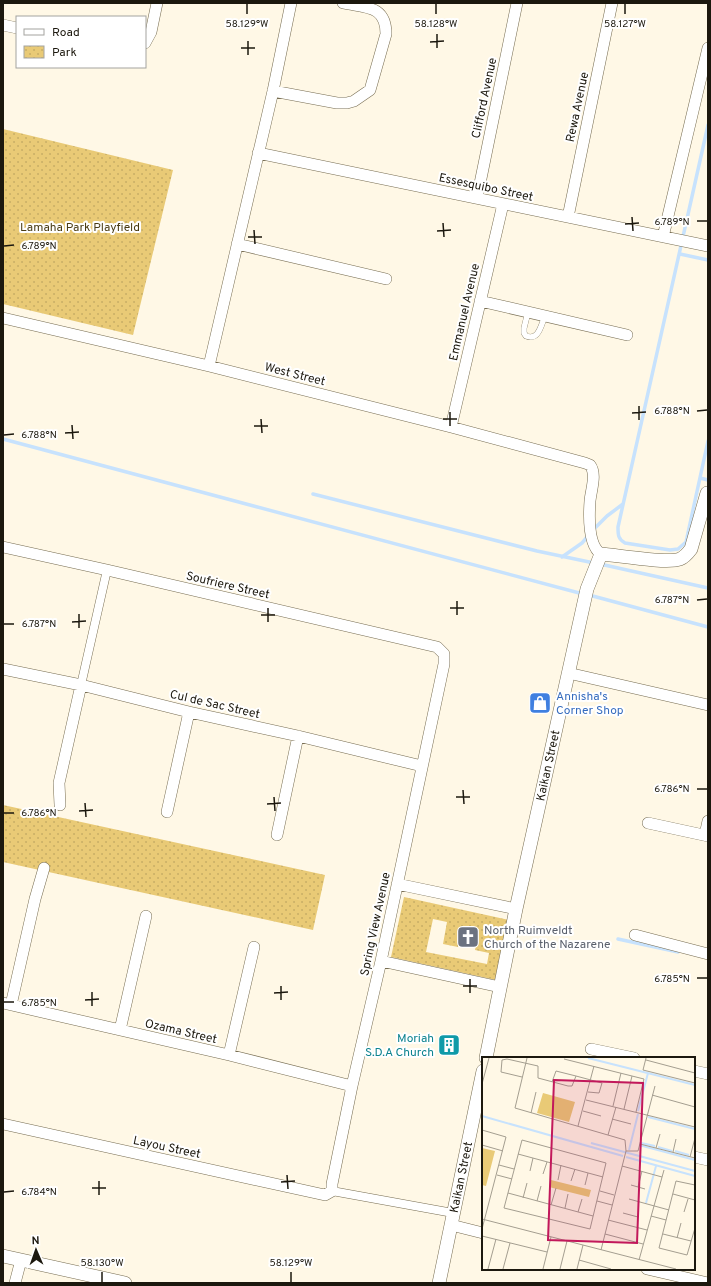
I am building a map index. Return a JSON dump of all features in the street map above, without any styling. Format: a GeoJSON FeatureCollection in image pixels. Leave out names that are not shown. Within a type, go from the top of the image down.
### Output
{"type":"FeatureCollection","features":[{"type":"Feature","properties":{"kind":"street"},"geometry":{"type":"LineString","coordinates":[[146,41],[152,32],[157,3]]}},
{"type":"Feature","properties":{"kind":"street"},"geometry":{"type":"LineString","coordinates":[[209,366],[273,91],[291,3]]}},
{"type":"Feature","properties":{"kind":"street"},"geometry":{"type":"LineString","coordinates":[[273,91],[337,103],[347,103],[354,101],[370,90],[386,34],[384,17],[377,10],[343,3]]}},
{"type":"Feature","properties":{"kind":"street","name":"Clifford Avenue"},"geometry":{"type":"LineString","coordinates":[[477,198],[517,3]]}},
{"type":"Feature","properties":{"kind":"street","name":"Rewa Avenue"},"geometry":{"type":"LineString","coordinates":[[568,217],[612,3]]}},
{"type":"Feature","properties":{"kind":"street"},"geometry":{"type":"LineString","coordinates":[[3,25],[16,28]]}},
{"type":"Feature","properties":{"kind":"street"},"geometry":{"type":"LineString","coordinates":[[668,238],[708,48]]}},
{"type":"Feature","properties":{"kind":"street","name":"Essesquibo Street"},"geometry":{"type":"LineString","coordinates":[[258,153],[708,246]]}},
{"type":"Feature","properties":{"kind":"street","name":"Emmanuel Avenue"},"geometry":{"type":"LineString","coordinates":[[451,427],[503,204]]}},
{"type":"Feature","properties":{"kind":"street"},"geometry":{"type":"LineString","coordinates":[[237,244],[386,279]]}},
{"type":"Feature","properties":{"kind":"street"},"geometry":{"type":"LineString","coordinates":[[480,301],[627,334]]}},
{"type":"Feature","properties":{"kind":"street","name":"West Street"},"geometry":{"type":"LineString","coordinates":[[3,318],[209,366],[451,427],[590,465],[593,471],[590,510],[592,542],[601,554]]}},
{"type":"Feature","properties":{"kind":"street"},"geometry":{"type":"LineString","coordinates":[[601,554],[679,560],[686,555],[691,548],[708,491]]}},
{"type":"Feature","properties":{"kind":"street","name":"Soufriere Street"},"geometry":{"type":"LineString","coordinates":[[3,547],[437,648],[444,654]]}},
{"type":"Feature","properties":{"kind":"street","name":"Kaikan Street"},"geometry":{"type":"LineString","coordinates":[[486,1057],[516,909],[568,673],[587,590],[601,554]]}},
{"type":"Feature","properties":{"kind":"street"},"geometry":{"type":"LineString","coordinates":[[60,805],[59,783],[107,570]]}},
{"type":"Feature","properties":{"kind":"street","name":"Spring View Avenue"},"geometry":{"type":"LineString","coordinates":[[329,1193],[381,961],[444,664],[444,654]]}},
{"type":"Feature","properties":{"kind":"street","name":"Cul de Sac Street"},"geometry":{"type":"LineString","coordinates":[[3,669],[81,685],[189,712],[298,736],[422,766]]}},
{"type":"Feature","properties":{"kind":"street"},"geometry":{"type":"LineString","coordinates":[[568,673],[708,705]]}},
{"type":"Feature","properties":{"kind":"street"},"geometry":{"type":"LineString","coordinates":[[167,812],[189,712]]}},
{"type":"Feature","properties":{"kind":"street"},"geometry":{"type":"LineString","coordinates":[[277,835],[298,736]]}},
{"type":"Feature","properties":{"kind":"street"},"geometry":{"type":"LineString","coordinates":[[648,823],[706,836],[708,821]]}},
{"type":"Feature","properties":{"kind":"street"},"geometry":{"type":"LineString","coordinates":[[7,1004],[44,868]]}},
{"type":"Feature","properties":{"kind":"street"},"geometry":{"type":"LineString","coordinates":[[397,884],[516,909]]}},
{"type":"Feature","properties":{"kind":"street"},"geometry":{"type":"LineString","coordinates":[[120,1030],[146,916]]}},
{"type":"Feature","properties":{"kind":"street"},"geometry":{"type":"LineString","coordinates":[[635,935],[708,954]]}},
{"type":"Feature","properties":{"kind":"street"},"geometry":{"type":"LineString","coordinates":[[229,1055],[254,947]]}},
{"type":"Feature","properties":{"kind":"street"},"geometry":{"type":"LineString","coordinates":[[381,961],[500,987]]}},
{"type":"Feature","properties":{"kind":"street","name":"Ozama Street"},"geometry":{"type":"LineString","coordinates":[[7,1004],[229,1055],[352,1086]]}},
{"type":"Feature","properties":{"kind":"street"},"geometry":{"type":"LineString","coordinates":[[590,1049],[614,1056],[624,1057]]}},
{"type":"Feature","properties":{"kind":"street"},"geometry":{"type":"LineString","coordinates":[[695,1071],[708,1074]]}},
{"type":"Feature","properties":{"kind":"street","name":"Kaikan Street"},"geometry":{"type":"LineString","coordinates":[[439,1283],[452,1219],[479,1110],[482,1081]]}},
{"type":"Feature","properties":{"kind":"street","name":"Layou Street"},"geometry":{"type":"LineString","coordinates":[[3,1124],[329,1193]]}},
{"type":"Feature","properties":{"kind":"street"},"geometry":{"type":"LineString","coordinates":[[695,1157],[708,1160]]}},
{"type":"Feature","properties":{"kind":"street"},"geometry":{"type":"LineString","coordinates":[[329,1193],[452,1219],[482,1232]]}},
{"type":"Feature","properties":{"kind":"street"},"geometry":{"type":"LineString","coordinates":[[3,1256],[124,1283]]}},
{"type":"Feature","properties":{"kind":"street"},"geometry":{"type":"LineString","coordinates":[[16,1283],[21,1260]]}},
{"type":"Feature","properties":{"kind":"street"},"geometry":{"type":"LineString","coordinates":[[652,1270],[708,1282]]}},
{"type":"Feature","properties":{"kind":"lane"},"geometry":{"type":"LineString","coordinates":[[528,312],[524,333],[530,338],[538,334],[544,316]]}},
{"type":"Feature","properties":{"kind":"green space","name":"Lamaha Park Playfield"},"geometry":{"type":"Polygon","coordinates":[[[3,129],[173,170],[133,335],[3,304],[3,129]]]}},
{"type":"Feature","properties":{"kind":"green space"},"geometry":{"type":"Polygon","coordinates":[[[3,805],[325,875],[313,930],[3,862],[3,805]]]}},
{"type":"Feature","properties":{"kind":"green space"},"geometry":{"type":"Polygon","coordinates":[[[404,897],[509,920],[496,980],[391,957],[404,897]],[[433,919],[426,952],[487,964],[489,953],[475,950],[479,929],[462,926],[458,947],[443,944],[447,922],[433,919]]]}},
{"type":"Feature","properties":{"kind":"waterway"},"geometry":{"type":"LineString","coordinates":[[708,125],[618,527],[621,540],[625,543],[670,550],[678,549],[686,542],[708,441]]}},
{"type":"Feature","properties":{"kind":"waterway"},"geometry":{"type":"LineString","coordinates":[[680,254],[708,260]]}},
{"type":"Feature","properties":{"kind":"waterway"},"geometry":{"type":"LineString","coordinates":[[3,439],[583,594]]}},
{"type":"Feature","properties":{"kind":"waterway"},"geometry":{"type":"LineString","coordinates":[[700,478],[708,480]]}},
{"type":"Feature","properties":{"kind":"waterway"},"geometry":{"type":"LineString","coordinates":[[313,494],[537,551],[594,563]]}},
{"type":"Feature","properties":{"kind":"waterway"},"geometry":{"type":"LineString","coordinates":[[593,530],[607,516],[623,504]]}},
{"type":"Feature","properties":{"kind":"waterway"},"geometry":{"type":"LineString","coordinates":[[562,557],[582,543],[589,535]]}},
{"type":"Feature","properties":{"kind":"waterway"},"geometry":{"type":"LineString","coordinates":[[600,564],[708,588]]}},
{"type":"Feature","properties":{"kind":"waterway"},"geometry":{"type":"LineString","coordinates":[[589,595],[708,627]]}},
{"type":"Feature","properties":{"kind":"waterway"},"geometry":{"type":"LineString","coordinates":[[618,939],[678,952]]}},
{"type":"Feature","properties":{"kind":"place","name":"Annisha's Corner Shop"},"geometry":{"type":"Point","coordinates":[540,703]}},
{"type":"Feature","properties":{"kind":"place","name":"North Ruimveldt Church of the Nazarene"},"geometry":{"type":"Point","coordinates":[468,937]}},
{"type":"Feature","properties":{"kind":"place","name":"Moriah S.D.A Church"},"geometry":{"type":"Point","coordinates":[449,1045]}}]}
